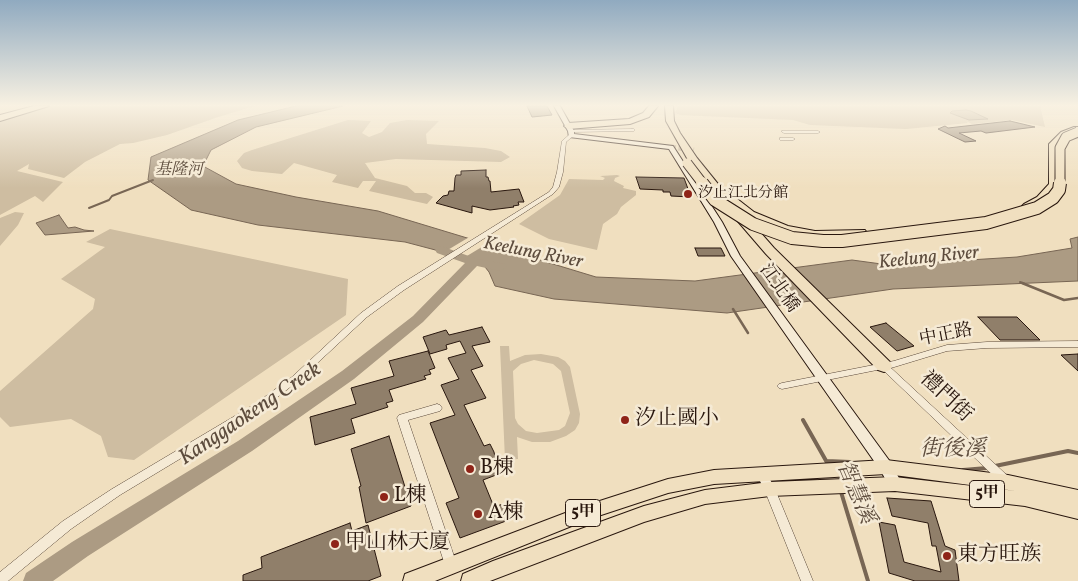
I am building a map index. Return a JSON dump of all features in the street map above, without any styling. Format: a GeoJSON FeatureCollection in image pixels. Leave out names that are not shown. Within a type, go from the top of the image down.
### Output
{"type":"FeatureCollection","features":[{"type":"Feature","properties":{"kind":"highway"},"geometry":{"type":"LineString","coordinates":[[669,133],[676,144],[675,147],[714,186],[770,251],[848,332],[884,366]]}},
{"type":"Feature","properties":{"kind":"highway"},"geometry":{"type":"LineString","coordinates":[[676,133],[690,162],[715,200],[725,208],[753,224],[792,238],[823,241],[842,241],[986,223],[1037,208],[1053,198],[1059,190],[1061,177],[1060,148],[1066,137],[1073,133]]}},
{"type":"Feature","properties":{"kind":"highway"},"geometry":{"type":"LineString","coordinates":[[714,186],[742,209],[767,223],[815,235],[848,235],[997,215],[1029,206],[1041,199],[1049,191],[1054,185],[1055,176],[1054,144],[1067,133]]}},
{"type":"Feature","properties":{"kind":"main road","name":"5甲"},"geometry":{"type":"LineString","coordinates":[[412,581],[586,512],[668,486],[714,477],[879,465],[1008,482],[1078,497]]}},
{"type":"Feature","properties":{"kind":"main road","name":"5甲"},"geometry":{"type":"LineString","coordinates":[[472,580],[644,514],[705,497],[770,488],[894,484],[1025,499],[1078,511]]}},
{"type":"Feature","properties":{"kind":"main road"},"geometry":{"type":"LineString","coordinates":[[457,562],[472,580]]}},
{"type":"Feature","properties":{"kind":"street"},"geometry":{"type":"LineString","coordinates":[[0,580],[67,525],[116,492],[258,407],[295,379],[364,315],[401,288],[552,193],[556,187],[560,172],[564,141],[569,133]]}},
{"type":"Feature","properties":{"kind":"street","name":"江北橋"},"geometry":{"type":"LineString","coordinates":[[583,133],[671,147],[718,222],[738,259],[823,379],[879,465],[894,484]]}},
{"type":"Feature","properties":{"kind":"street"},"geometry":{"type":"LineString","coordinates":[[782,139],[793,139]]}},
{"type":"Feature","properties":{"kind":"street","name":"中正路"},"geometry":{"type":"LineString","coordinates":[[782,386],[884,366],[948,348],[1078,344]]}},
{"type":"Feature","properties":{"kind":"street","name":"禮門街"},"geometry":{"type":"LineString","coordinates":[[884,366],[1025,499]]}},
{"type":"Feature","properties":{"kind":"street"},"geometry":{"type":"LineString","coordinates":[[436,408],[402,418],[457,562]]}},
{"type":"Feature","properties":{"kind":"street"},"geometry":{"type":"LineString","coordinates":[[761,473],[770,488],[807,581]]}},
{"type":"Feature","properties":{"kind":"shaded area"},"geometry":{"type":"Polygon","coordinates":[[[0,133],[172,133],[133,143],[120,144],[85,162],[64,178],[28,169],[29,164],[17,171],[63,182],[43,202],[35,196],[0,215],[0,133]]]}},
{"type":"Feature","properties":{"kind":"shaded area"},"geometry":{"type":"Polygon","coordinates":[[[306,133],[362,133],[369,137],[379,133],[427,133],[427,144],[485,148],[501,151],[510,157],[501,162],[396,159],[365,163],[375,178],[407,186],[415,193],[426,193],[433,197],[427,204],[369,191],[376,181],[363,181],[358,188],[332,182],[337,175],[294,163],[282,174],[242,168],[237,161],[244,153],[306,133]]]}},
{"type":"Feature","properties":{"kind":"shaded area"},"geometry":{"type":"Polygon","coordinates":[[[600,176],[620,176],[615,178],[614,181],[624,186],[623,188],[636,191],[636,195],[621,207],[617,214],[603,224],[597,250],[549,239],[519,224],[560,195],[569,179],[603,180],[605,178],[600,176]]]}},
{"type":"Feature","properties":{"kind":"shaded area"},"geometry":{"type":"Polygon","coordinates":[[[15,212],[24,213],[18,225],[0,246],[0,218],[15,212]]]}},
{"type":"Feature","properties":{"kind":"shaded area"},"geometry":{"type":"Polygon","coordinates":[[[110,229],[348,279],[346,315],[134,460],[108,457],[101,436],[71,419],[10,427],[0,417],[0,391],[93,309],[95,299],[61,279],[105,247],[86,242],[110,229]]]}},
{"type":"Feature","properties":{"kind":"shaded area"},"geometry":{"type":"Polygon","coordinates":[[[500,346],[509,346],[510,361],[525,355],[541,354],[558,357],[570,367],[580,414],[579,423],[575,430],[566,436],[550,442],[532,442],[517,437],[518,459],[505,460],[500,346]],[[534,360],[521,364],[513,371],[515,418],[518,424],[526,431],[537,433],[559,430],[565,426],[570,413],[561,371],[553,364],[534,360]]]}},
{"type":"Feature","properties":{"kind":"water","name":"基隆河"},"geometry":{"type":"Polygon","coordinates":[[[207,133],[244,133],[211,150],[203,166],[236,184],[296,197],[378,211],[596,277],[695,281],[852,260],[889,265],[1017,257],[1072,248],[1070,239],[1078,237],[1078,281],[893,289],[727,313],[554,299],[495,286],[489,272],[481,262],[405,242],[258,225],[191,210],[148,180],[151,157],[207,133]]]}},
{"type":"Feature","properties":{"kind":"water"},"geometry":{"type":"Polygon","coordinates":[[[59,215],[68,228],[75,227],[94,231],[45,235],[36,223],[59,215]]]}},
{"type":"Feature","properties":{"kind":"pier"},"geometry":{"type":"Polygon","coordinates":[[[471,236],[490,242],[462,259],[441,254],[471,236]]]}},
{"type":"Feature","properties":{"kind":"building"},"geometry":{"type":"Polygon","coordinates":[[[947,133],[959,133],[976,141],[965,142],[947,133]]]}},
{"type":"Feature","properties":{"kind":"building"},"geometry":{"type":"Polygon","coordinates":[[[486,170],[486,177],[490,181],[491,192],[519,189],[524,202],[518,202],[519,205],[514,207],[490,210],[472,206],[472,213],[436,203],[443,196],[448,195],[449,191],[454,191],[456,175],[461,175],[461,171],[486,170]]]}},
{"type":"Feature","properties":{"kind":"building"},"geometry":{"type":"Polygon","coordinates":[[[636,177],[684,178],[691,197],[671,196],[670,192],[663,192],[663,190],[640,189],[636,177]]]}},
{"type":"Feature","properties":{"kind":"building"},"geometry":{"type":"Polygon","coordinates":[[[695,248],[721,248],[725,256],[698,256],[695,248]]]}},
{"type":"Feature","properties":{"kind":"building"},"geometry":{"type":"Polygon","coordinates":[[[978,317],[1017,317],[1040,340],[1000,340],[978,317]]]}},
{"type":"Feature","properties":{"kind":"building"},"geometry":{"type":"Polygon","coordinates":[[[886,323],[914,346],[897,351],[870,327],[886,323]]]}},
{"type":"Feature","properties":{"kind":"building"},"geometry":{"type":"Polygon","coordinates":[[[482,327],[490,342],[472,346],[483,366],[471,370],[486,398],[464,405],[484,446],[490,444],[494,452],[496,462],[490,463],[496,475],[483,480],[494,507],[503,504],[506,521],[460,538],[446,503],[459,498],[430,423],[455,415],[441,385],[459,379],[448,358],[466,353],[460,341],[446,345],[447,349],[430,354],[423,337],[446,330],[449,335],[482,327]]]}},
{"type":"Feature","properties":{"kind":"building"},"geometry":{"type":"Polygon","coordinates":[[[428,351],[435,368],[429,370],[431,374],[424,376],[426,379],[389,390],[393,401],[386,403],[388,407],[351,419],[355,433],[315,445],[310,417],[356,404],[351,388],[394,376],[389,361],[428,351]]]}},
{"type":"Feature","properties":{"kind":"building"},"geometry":{"type":"Polygon","coordinates":[[[1078,354],[1078,371],[1061,355],[1078,354]]]}},
{"type":"Feature","properties":{"kind":"building"},"geometry":{"type":"Polygon","coordinates":[[[389,436],[411,506],[366,523],[359,487],[361,486],[351,449],[389,436]]]}},
{"type":"Feature","properties":{"kind":"building","name":"東方旺族"},"geometry":{"type":"Polygon","coordinates":[[[887,498],[931,501],[945,546],[955,550],[959,581],[915,581],[889,573],[879,522],[895,525],[904,562],[941,572],[936,546],[932,546],[928,523],[892,516],[887,498]]]}},
{"type":"Feature","properties":{"kind":"building","name":"甲山林天廈"},"geometry":{"type":"Polygon","coordinates":[[[350,523],[352,531],[368,525],[381,576],[368,581],[243,581],[243,575],[262,568],[261,557],[350,523]]]}},
{"type":"Feature","properties":{"kind":"waterway"},"geometry":{"type":"LineString","coordinates":[[89,208],[109,200],[112,196],[153,180]]}},
{"type":"Feature","properties":{"kind":"waterway","name":"Keelung River"},"geometry":{"type":"LineString","coordinates":[[441,250],[474,262]]}},
{"type":"Feature","properties":{"kind":"waterway","name":"Kanggaokeng Creek"},"geometry":{"type":"LineString","coordinates":[[34,581],[80,549],[245,446],[348,375],[418,319],[474,262]]}},
{"type":"Feature","properties":{"kind":"waterway","name":"Keelung River"},"geometry":{"type":"LineString","coordinates":[[474,262],[500,267]]}},
{"type":"Feature","properties":{"kind":"waterway"},"geometry":{"type":"LineString","coordinates":[[1020,282],[1025,284]]}},
{"type":"Feature","properties":{"kind":"waterway"},"geometry":{"type":"LineString","coordinates":[[1022,283],[1064,300],[1078,298]]}},
{"type":"Feature","properties":{"kind":"waterway","name":"智慧溪"},"geometry":{"type":"LineString","coordinates":[[733,309],[748,333]]}},
{"type":"Feature","properties":{"kind":"waterway","name":"智慧溪"},"geometry":{"type":"LineString","coordinates":[[803,420],[829,466]]}},
{"type":"Feature","properties":{"kind":"waterway","name":"街後溪"},"geometry":{"type":"LineString","coordinates":[[995,466],[1068,451],[1078,453]]}},
{"type":"Feature","properties":{"kind":"waterway","name":"街後溪"},"geometry":{"type":"LineString","coordinates":[[827,461],[850,462]]}},
{"type":"Feature","properties":{"kind":"waterway","name":"街後溪"},"geometry":{"type":"LineString","coordinates":[[963,470],[987,468]]}},
{"type":"Feature","properties":{"kind":"waterway","name":"智慧溪"},"geometry":{"type":"LineString","coordinates":[[841,492],[868,581]]}},
{"type":"Feature","properties":{"kind":"tunnel"},"geometry":{"type":"LineString","coordinates":[[671,147],[694,150]]}},
{"type":"Feature","properties":{"kind":"place","name":"汐止江北分館"},"geometry":{"type":"Point","coordinates":[688,194]}},
{"type":"Feature","properties":{"kind":"place","name":"汐止國小"},"geometry":{"type":"Point","coordinates":[625,420]}},
{"type":"Feature","properties":{"kind":"place","name":"B棟"},"geometry":{"type":"Point","coordinates":[470,469]}},
{"type":"Feature","properties":{"kind":"place","name":"L棟"},"geometry":{"type":"Point","coordinates":[384,497]}},
{"type":"Feature","properties":{"kind":"place","name":"A棟"},"geometry":{"type":"Point","coordinates":[478,514]}},
{"type":"Feature","properties":{"kind":"place","name":"甲山林天廈"},"geometry":{"type":"Point","coordinates":[335,544]}},
{"type":"Feature","properties":{"kind":"place","name":"東方旺族"},"geometry":{"type":"Point","coordinates":[947,556]}}]}
